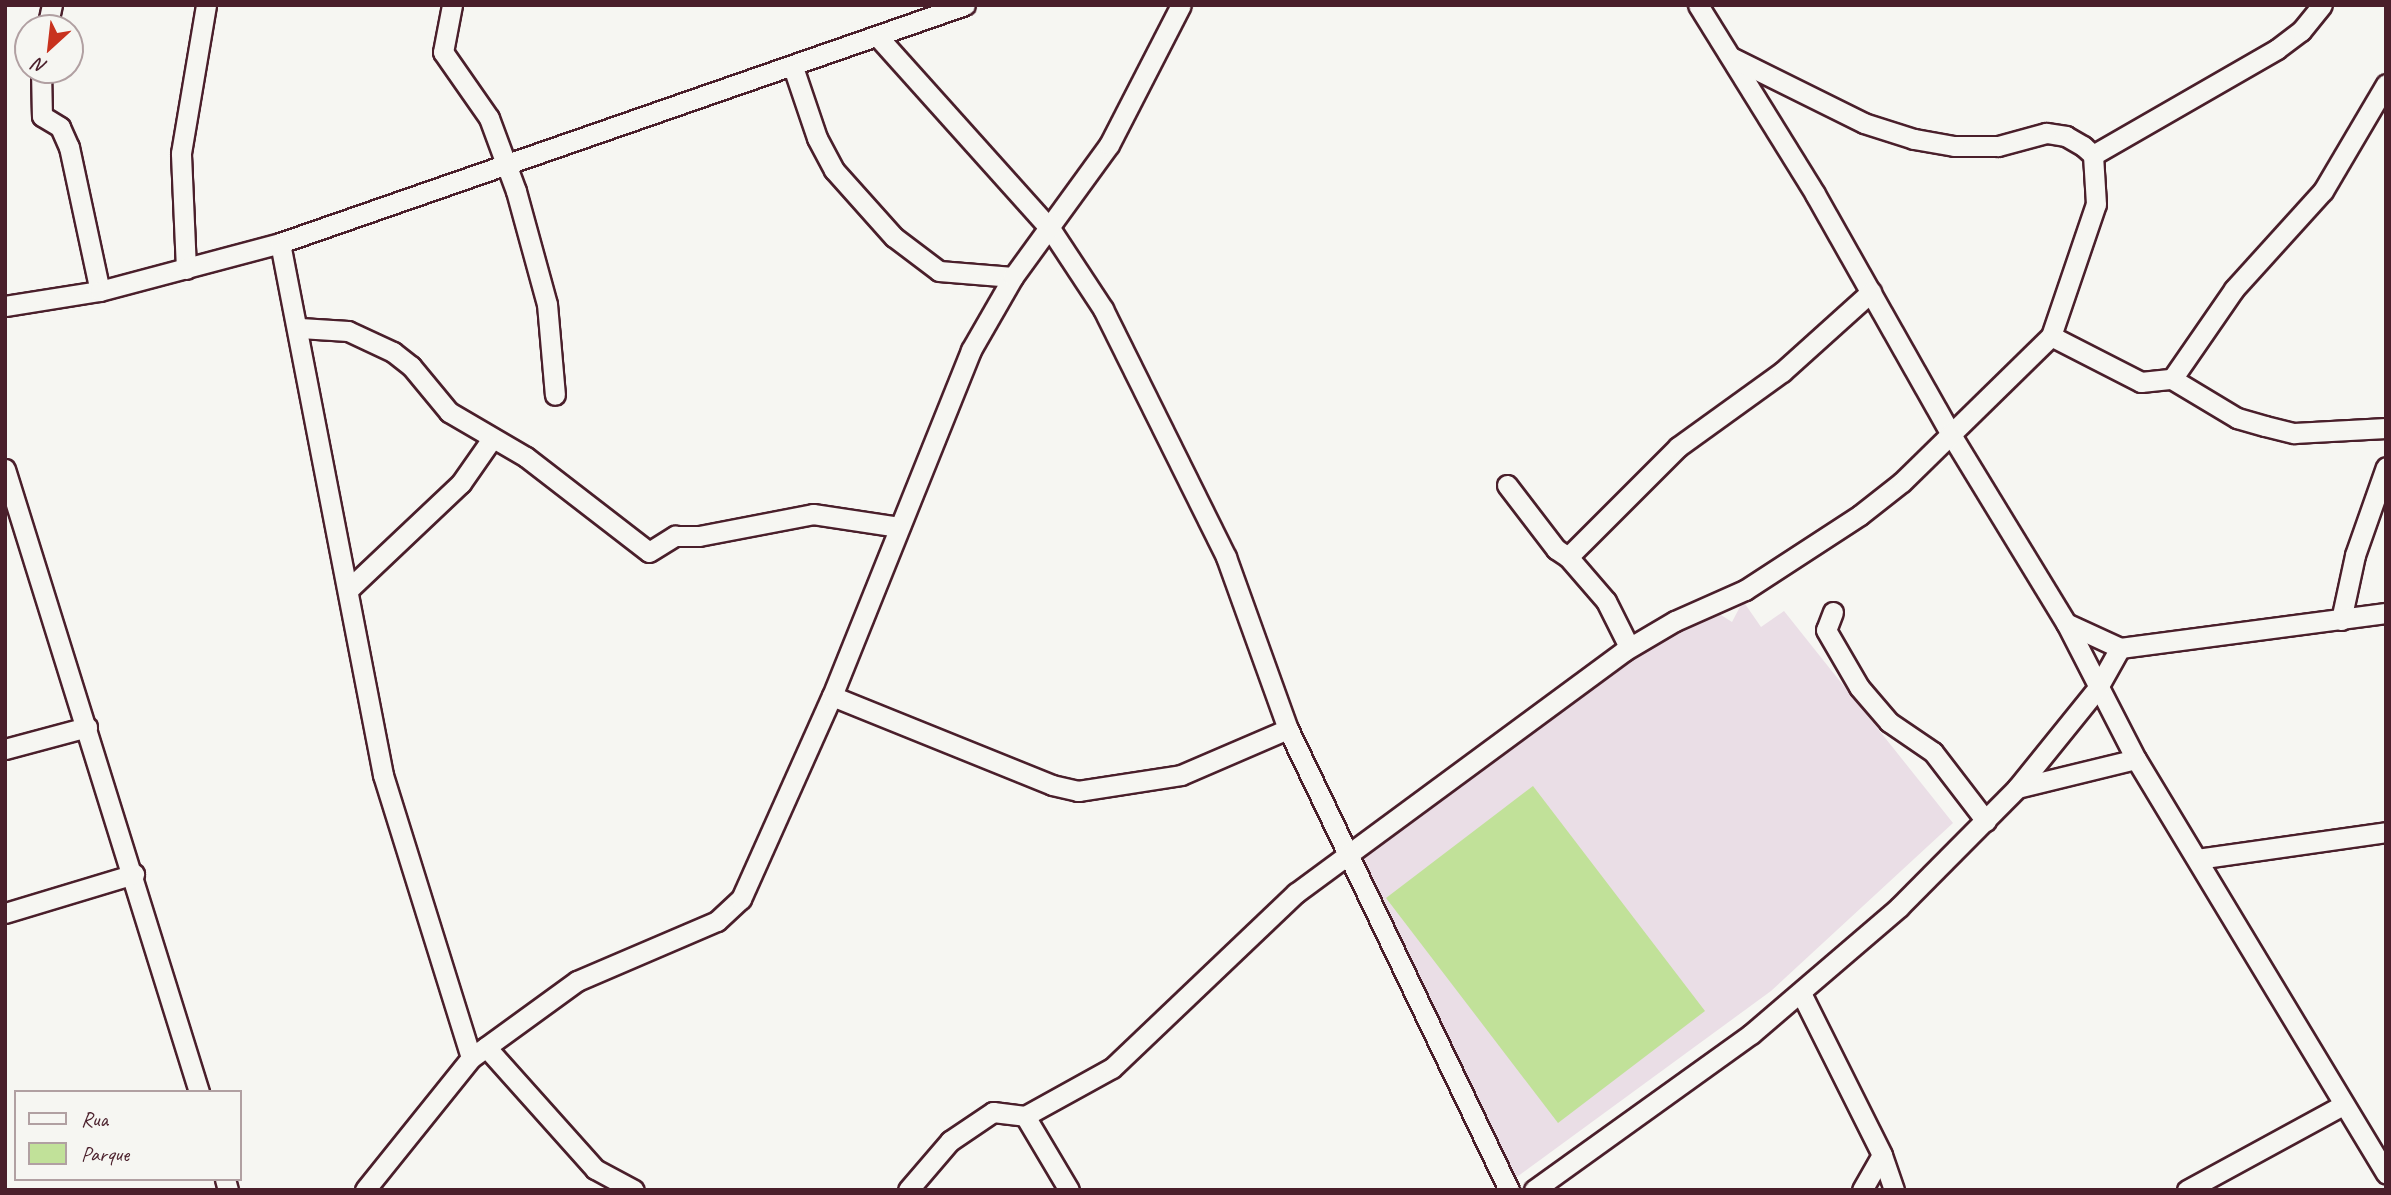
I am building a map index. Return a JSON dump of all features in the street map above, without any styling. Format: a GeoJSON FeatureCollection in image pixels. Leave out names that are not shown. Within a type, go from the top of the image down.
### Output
{"type":"FeatureCollection","features":[{"type":"Feature","properties":{"kind":"street"},"geometry":{"type":"LineString","coordinates":[[186,269],[181,153],[206,5]]}},
{"type":"Feature","properties":{"kind":"street"},"geometry":{"type":"LineString","coordinates":[[452,5],[443,52],[489,118],[507,165],[547,304],[555,396]]}},
{"type":"Feature","properties":{"kind":"street"},"geometry":{"type":"LineString","coordinates":[[5,306],[100,291],[280,243],[793,67],[965,5]]}},
{"type":"Feature","properties":{"kind":"street"},"geometry":{"type":"LineString","coordinates":[[365,1190],[479,1053],[577,981],[731,912],[748,886],[832,696],[971,350],[1013,277],[1051,230],[1109,145],[1181,5]]}},
{"type":"Feature","properties":{"kind":"street"},"geometry":{"type":"LineString","coordinates":[[1698,5],[2066,623],[2097,689],[2136,759],[2341,1106],[2386,1174]]}},
{"type":"Feature","properties":{"kind":"street"},"geometry":{"type":"LineString","coordinates":[[2093,155],[2277,49],[2301,31],[2322,5]]}},
{"type":"Feature","properties":{"kind":"street"},"geometry":{"type":"LineString","coordinates":[[878,37],[1051,230],[1102,309],[1226,557],[1288,729],[1509,1190]]}},
{"type":"Feature","properties":{"kind":"street"},"geometry":{"type":"LineString","coordinates":[[1731,57],[1889,132],[1977,147],[2046,133],[2066,136],[2093,155]]}},
{"type":"Feature","properties":{"kind":"street"},"geometry":{"type":"LineString","coordinates":[[793,67],[817,138],[834,170],[894,237],[939,271],[1013,277]]}},
{"type":"Feature","properties":{"kind":"street"},"geometry":{"type":"LineString","coordinates":[[41,84],[42,116],[60,127],[69,147],[100,291]]}},
{"type":"Feature","properties":{"kind":"street"},"geometry":{"type":"LineString","coordinates":[[2172,379],[2234,289],[2323,191],[2386,84]]}},
{"type":"Feature","properties":{"kind":"street"},"geometry":{"type":"LineString","coordinates":[[908,1190],[950,1141],[988,1116],[1025,1116],[1083,1088],[1130,1054],[1296,893],[1629,648],[1745,590],[1860,515],[1902,482],[2051,336],[2093,215],[2093,155]]}},
{"type":"Feature","properties":{"kind":"street"},"geometry":{"type":"LineString","coordinates":[[280,243],[300,328],[383,775],[479,1053],[595,1170],[634,1190]]}},
{"type":"Feature","properties":{"kind":"street"},"geometry":{"type":"LineString","coordinates":[[1568,557],[1678,447],[1782,372],[1871,292]]}},
{"type":"Feature","properties":{"kind":"street"},"geometry":{"type":"LineString","coordinates":[[300,328],[348,331],[393,352],[411,366],[449,412],[491,439],[526,457],[649,552],[675,536],[699,536],[813,514],[899,527]]}},
{"type":"Feature","properties":{"kind":"street"},"geometry":{"type":"LineString","coordinates":[[2051,336],[2141,382],[2172,379],[2237,418],[2284,430],[2386,428]]}},
{"type":"Feature","properties":{"kind":"street"},"geometry":{"type":"LineString","coordinates":[[350,588],[461,483],[491,439]]}},
{"type":"Feature","properties":{"kind":"street"},"geometry":{"type":"LineString","coordinates":[[2341,620],[2355,555],[2386,467]]}},
{"type":"Feature","properties":{"kind":"street"},"geometry":{"type":"LineString","coordinates":[[5,469],[10,504],[87,727],[198,1090]]}},
{"type":"Feature","properties":{"kind":"street"},"geometry":{"type":"LineString","coordinates":[[1507,485],[1556,550],[1568,557],[1606,601],[1629,648]]}},
{"type":"Feature","properties":{"kind":"street"},"geometry":{"type":"LineString","coordinates":[[1833,612],[1826,630],[1859,687],[1889,722],[1933,752],[1986,821]]}},
{"type":"Feature","properties":{"kind":"street"},"geometry":{"type":"LineString","coordinates":[[2066,623],[2120,648],[2386,613]]}},
{"type":"Feature","properties":{"kind":"street"},"geometry":{"type":"LineString","coordinates":[[1534,1190],[1751,1034],[1899,907],[2017,788],[2097,689],[2120,648]]}},
{"type":"Feature","properties":{"kind":"street"},"geometry":{"type":"LineString","coordinates":[[832,696],[1041,781],[1078,791],[1181,775],[1288,729]]}},
{"type":"Feature","properties":{"kind":"street"},"geometry":{"type":"LineString","coordinates":[[5,748],[87,727]]}},
{"type":"Feature","properties":{"kind":"street"},"geometry":{"type":"LineString","coordinates":[[2017,788],[2136,759]]}},
{"type":"Feature","properties":{"kind":"street"},"geometry":{"type":"LineString","coordinates":[[2197,859],[2386,832]]}},
{"type":"Feature","properties":{"kind":"street"},"geometry":{"type":"LineString","coordinates":[[5,913],[134,874]]}},
{"type":"Feature","properties":{"kind":"street"},"geometry":{"type":"LineString","coordinates":[[1801,993],[1882,1155],[1894,1190]]}},
{"type":"Feature","properties":{"kind":"street"},"geometry":{"type":"LineString","coordinates":[[2186,1190],[2341,1106]]}},
{"type":"Feature","properties":{"kind":"street"},"geometry":{"type":"LineString","coordinates":[[1025,1116],[1069,1190]]}},
{"type":"Feature","properties":{"kind":"street"},"geometry":{"type":"LineString","coordinates":[[1862,1190],[1882,1155]]}},
{"type":"Feature","properties":{"kind":"shaded area"},"geometry":{"type":"Polygon","coordinates":[[[1743,601],[1761,627],[1784,611],[1953,823],[1771,991],[1506,1185],[1347,855],[1629,647],[1710,608],[1732,622],[1743,601]]]}},
{"type":"Feature","properties":{"kind":"green space"},"geometry":{"type":"Polygon","coordinates":[[[1533,786],[1705,1011],[1558,1123],[1386,898],[1533,786]]]}}]}
